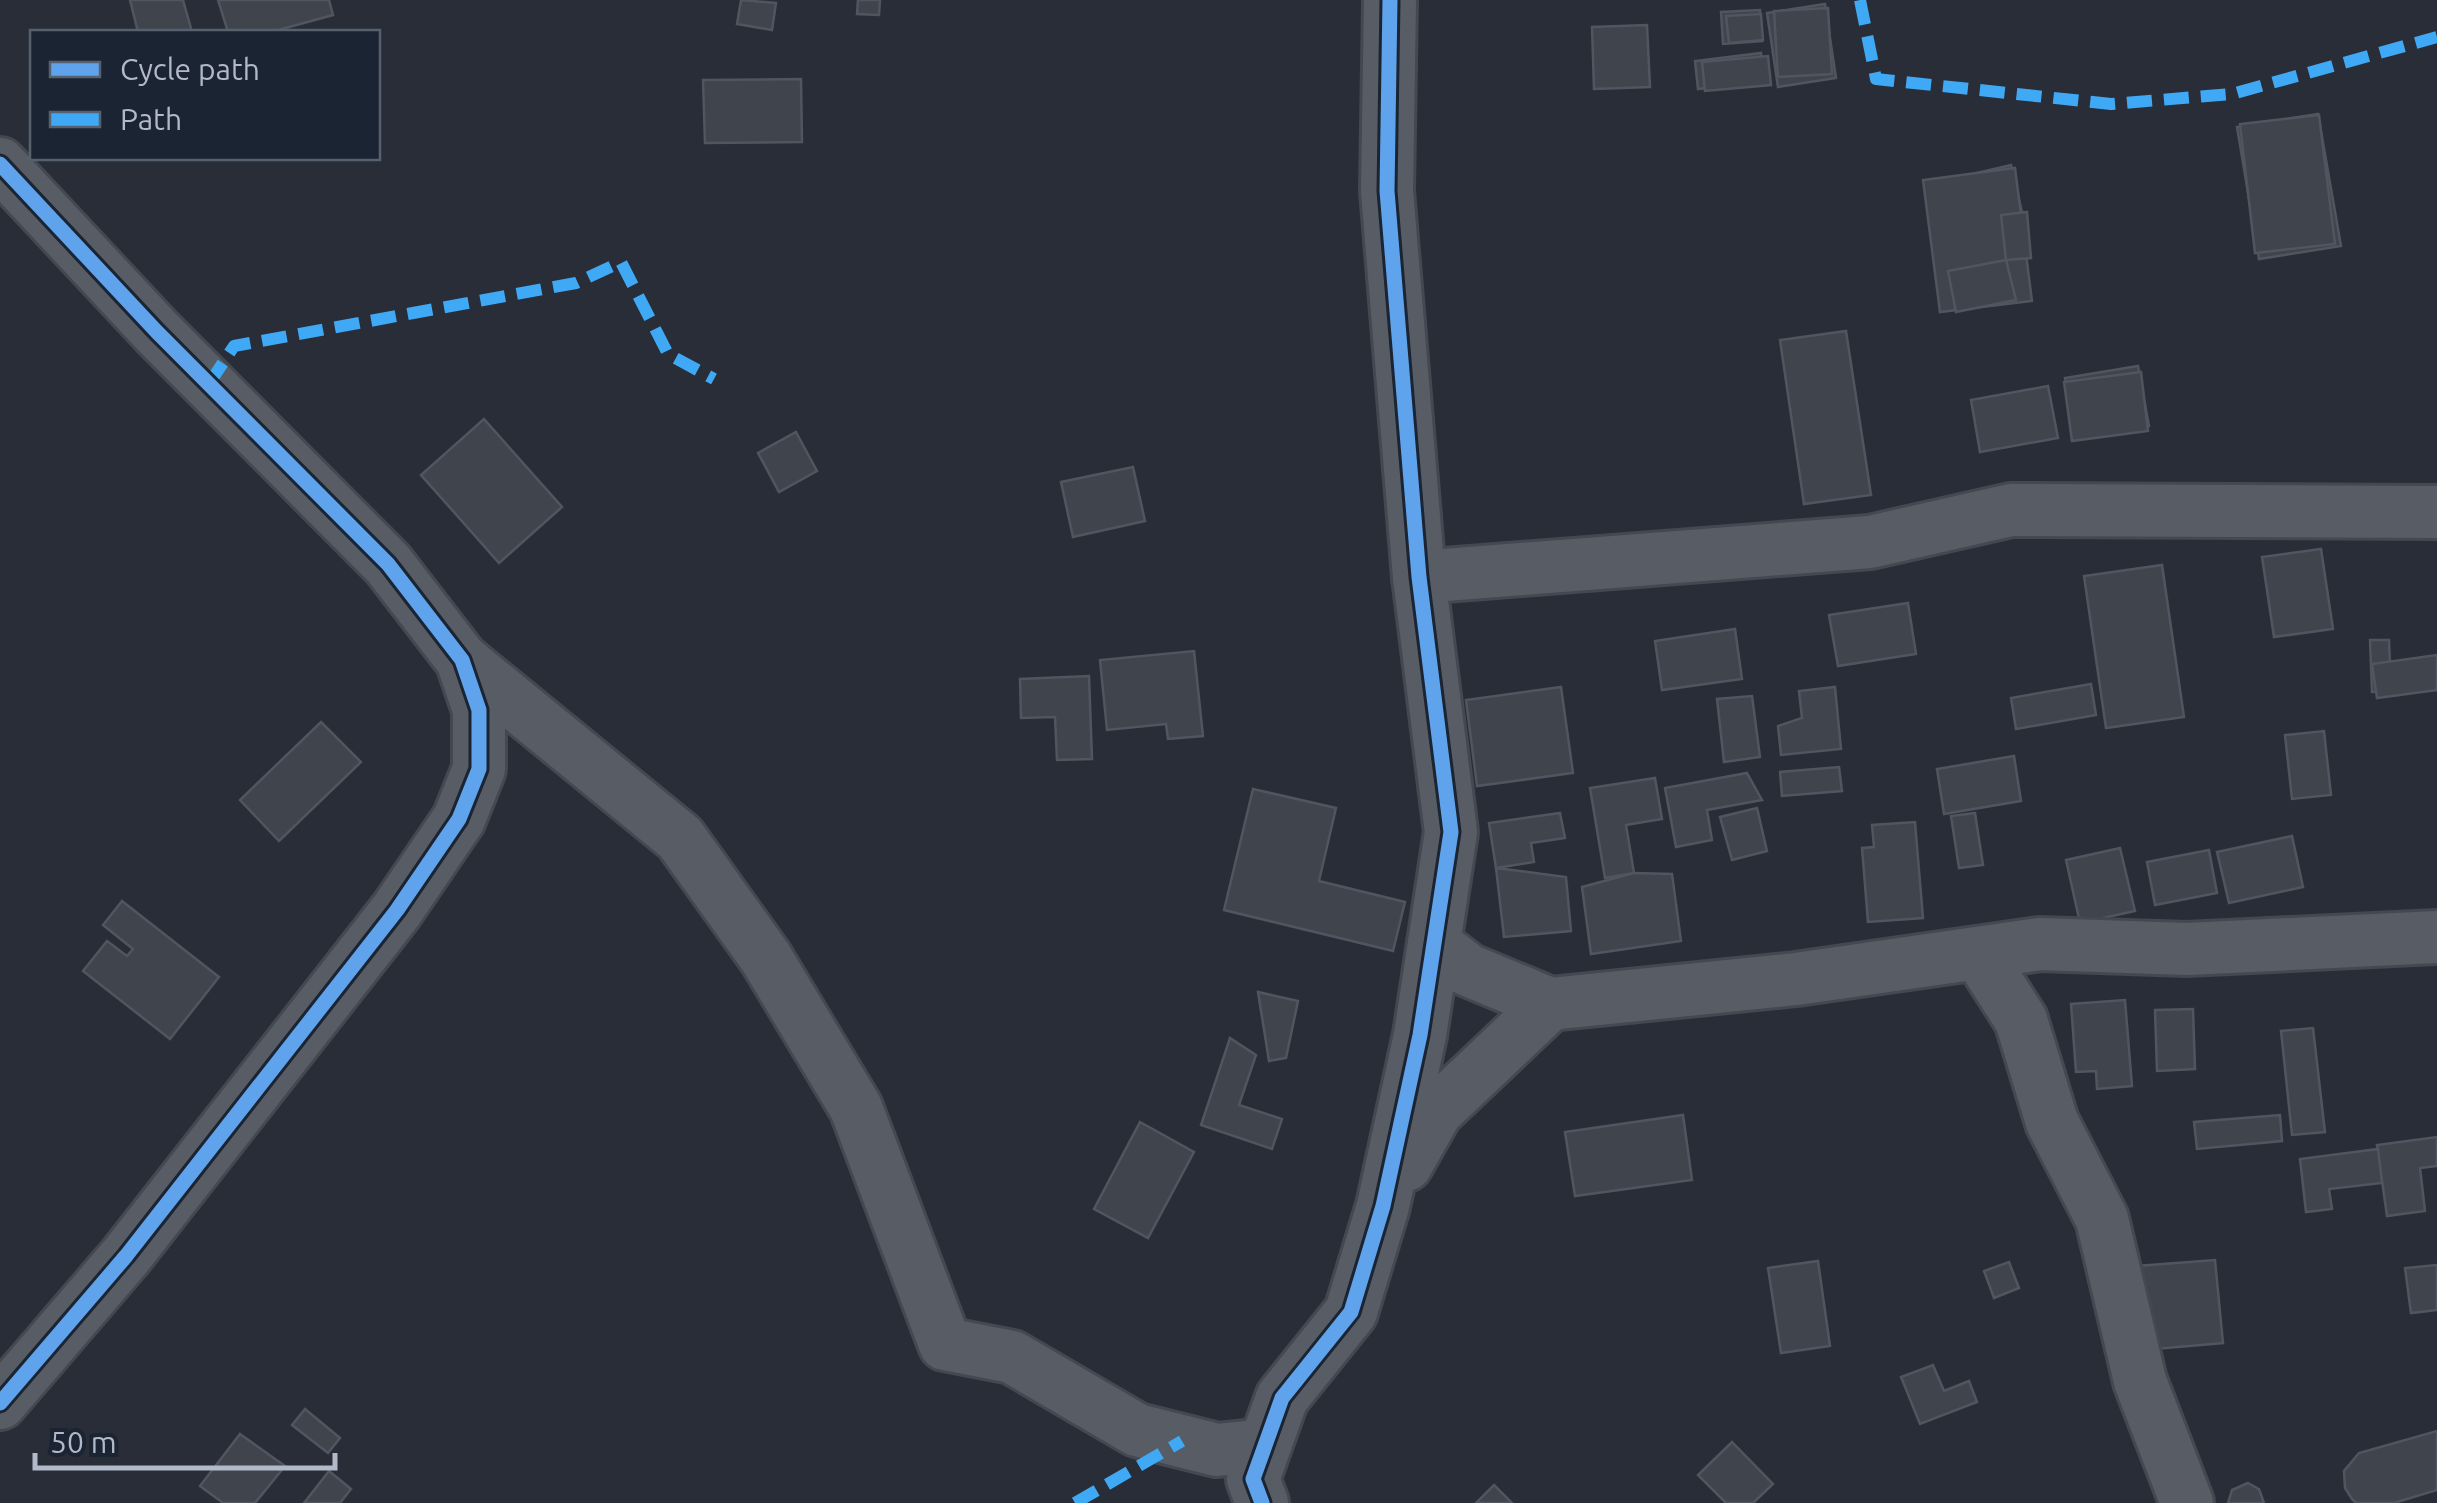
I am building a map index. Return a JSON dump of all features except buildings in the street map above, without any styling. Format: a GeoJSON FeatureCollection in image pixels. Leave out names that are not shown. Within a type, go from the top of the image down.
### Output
{"type":"FeatureCollection","features":[{"type":"Feature","properties":{"kind":"street"},"geometry":{"type":"LineString","coordinates":[[1262,1503],[1253,1479],[1282,1398],[1351,1312],[1383,1206],[1420,1035],[1451,832],[1420,577],[1387,192],[1390,0]]}},
{"type":"Feature","properties":{"kind":"street"},"geometry":{"type":"LineString","coordinates":[[0,164],[157,332],[388,564],[462,660],[680,838],[766,958],[856,1108],[945,1344],[1012,1357],[1137,1430],[1217,1450],[1265,1445]]}},
{"type":"Feature","properties":{"kind":"street"},"geometry":{"type":"LineString","coordinates":[[1420,577],[1870,542],[2011,510],[2437,512]]}},
{"type":"Feature","properties":{"kind":"street"},"geometry":{"type":"LineString","coordinates":[[0,1403],[188,1177],[398,910],[459,819],[479,768],[479,710],[462,660]]}},
{"type":"Feature","properties":{"kind":"street"},"geometry":{"type":"LineString","coordinates":[[1434,944],[1468,970],[1550,1004],[1796,979],[2040,944],[2187,949],[2437,937]]}},
{"type":"Feature","properties":{"kind":"street"},"geometry":{"type":"LineString","coordinates":[[1978,953],[2020,1020],[2052,1122],[2102,1218],[2140,1381],[2187,1503]]}},
{"type":"Feature","properties":{"kind":"street"},"geometry":{"type":"LineString","coordinates":[[1383,1206],[1436,1112],[1550,1004]]}},
{"type":"Feature","properties":{"kind":"marked path"},"geometry":{"type":"LineString","coordinates":[[1860,0],[1876,79],[2111,104],[2232,94],[2437,37]]}},
{"type":"Feature","properties":{"kind":"marked path"},"geometry":{"type":"LineString","coordinates":[[209,384],[234,346],[576,283],[621,262],[668,354],[714,379]]}},
{"type":"Feature","properties":{"kind":"marked path"},"geometry":{"type":"LineString","coordinates":[[1075,1503],[1182,1441]]}},
{"type":"Feature","properties":{"kind":"cycle path"},"geometry":{"type":"LineString","coordinates":[[1262,1503],[1253,1479],[1282,1398],[1351,1312],[1383,1206],[1420,1035],[1451,832],[1419,577],[1387,191],[1390,0]]}},
{"type":"Feature","properties":{"kind":"cycle path"},"geometry":{"type":"LineString","coordinates":[[0,164],[157,332],[388,564],[462,660],[479,710],[479,769],[459,819],[397,910],[126,1256],[0,1403]]}}]}
